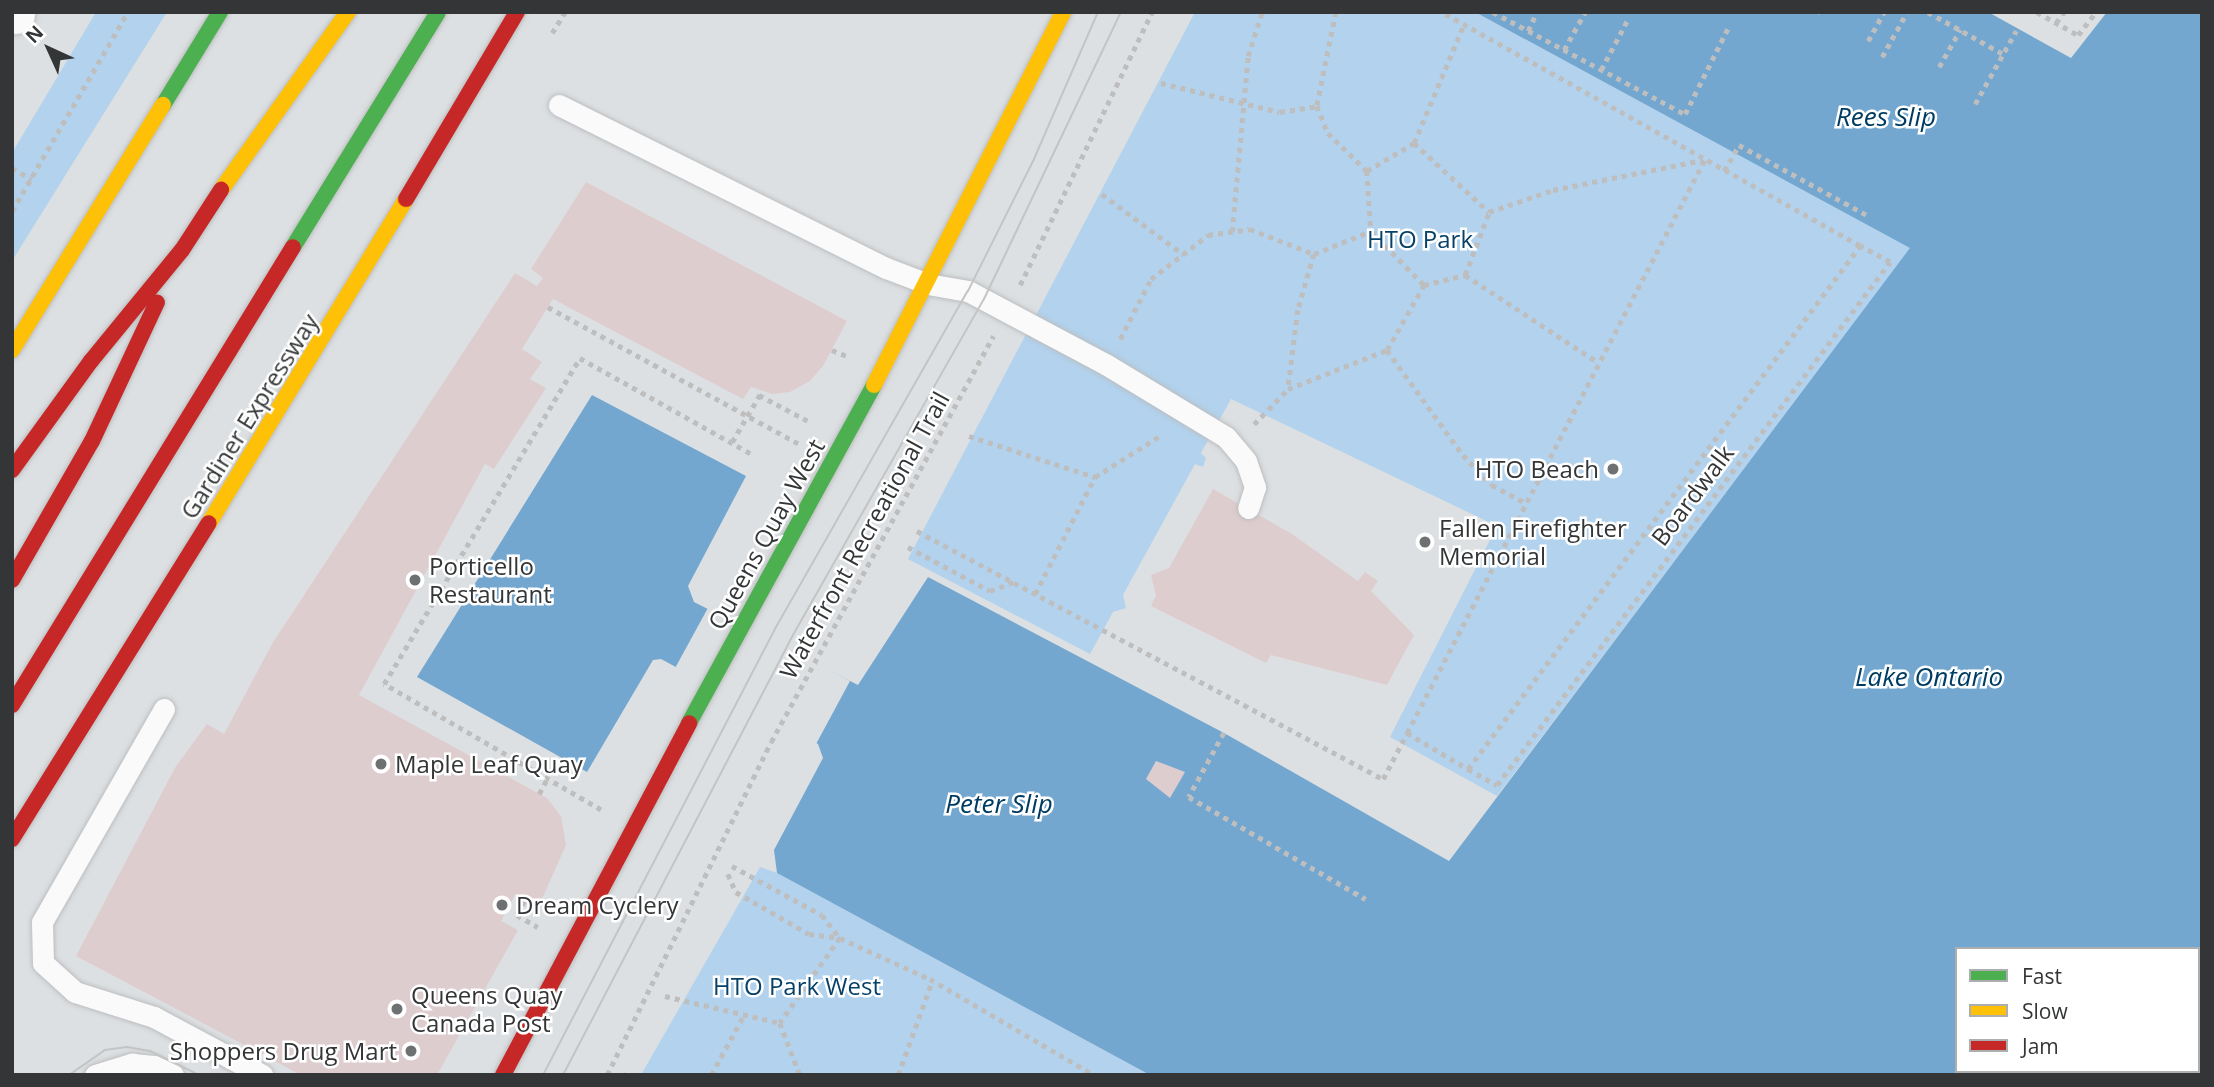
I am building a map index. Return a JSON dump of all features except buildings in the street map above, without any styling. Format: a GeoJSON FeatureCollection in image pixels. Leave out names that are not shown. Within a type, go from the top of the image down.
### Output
{"type":"FeatureCollection","features":[{"type":"Feature","properties":{"kind":"main road"},"geometry":{"type":"LineString","coordinates":[[12,349],[220,12]]}},
{"type":"Feature","properties":{"kind":"main road"},"geometry":{"type":"LineString","coordinates":[[12,470],[91,361],[182,250],[258,134],[348,12]]}},
{"type":"Feature","properties":{"kind":"main road","name":"Gardiner Expressway"},"geometry":{"type":"LineString","coordinates":[[12,705],[438,12]]}},
{"type":"Feature","properties":{"kind":"main road","name":"Gardiner Expressway"},"geometry":{"type":"LineString","coordinates":[[12,839],[306,368],[517,12]]}},
{"type":"Feature","properties":{"kind":"main road","name":"Queens Quay West"},"geometry":{"type":"LineString","coordinates":[[503,1075],[748,611],[929,284],[1063,12]]}},
{"type":"Feature","properties":{"kind":"main road"},"geometry":{"type":"LineString","coordinates":[[12,580],[92,441],[182,250]]}},
{"type":"Feature","properties":{"kind":"lane"},"geometry":{"type":"LineString","coordinates":[[559,105],[737,197],[929,284],[968,291],[1107,365],[1194,417],[1234,445],[1246,461],[1255,487],[1248,508]]}},
{"type":"Feature","properties":{"kind":"lane"},"geometry":{"type":"LineString","coordinates":[[163,709],[42,922],[43,963],[75,992],[154,1017],[262,1075]]}},
{"type":"Feature","properties":{"kind":"lane"},"geometry":{"type":"LineString","coordinates":[[95,1075],[132,1064],[154,1066],[173,1075]]}},
{"type":"Feature","properties":{"kind":"path"},"geometry":{"type":"LineString","coordinates":[[12,211],[128,12]]}},
{"type":"Feature","properties":{"kind":"path","name":"Waterfront Recreational Trail"},"geometry":{"type":"LineString","coordinates":[[607,1075],[771,742],[1007,310],[1152,12]]}},
{"type":"Feature","properties":{"kind":"path"},"geometry":{"type":"LineString","coordinates":[[1232,232],[1251,44],[1262,12]]}},
{"type":"Feature","properties":{"kind":"path"},"geometry":{"type":"LineString","coordinates":[[1336,12],[1317,106],[1328,133],[1367,170],[1371,231],[1424,285]]}},
{"type":"Feature","properties":{"kind":"path"},"geometry":{"type":"LineString","coordinates":[[1407,733],[1468,769],[1860,246],[1442,12]]}},
{"type":"Feature","properties":{"kind":"path"},"geometry":{"type":"LineString","coordinates":[[1493,12],[1685,114],[1729,26]]}},
{"type":"Feature","properties":{"kind":"path"},"geometry":{"type":"LineString","coordinates":[[1528,31],[1538,12]]}},
{"type":"Feature","properties":{"kind":"path"},"geometry":{"type":"LineString","coordinates":[[1564,50],[1585,12]]}},
{"type":"Feature","properties":{"kind":"path"},"geometry":{"type":"LineString","coordinates":[[1868,41],[1884,12]]}},
{"type":"Feature","properties":{"kind":"path"},"geometry":{"type":"LineString","coordinates":[[1882,57],[1907,12]]}},
{"type":"Feature","properties":{"kind":"path"},"geometry":{"type":"LineString","coordinates":[[1928,12],[2003,54]]}},
{"type":"Feature","properties":{"kind":"path"},"geometry":{"type":"LineString","coordinates":[[2037,12],[2078,36],[2096,12]]}},
{"type":"Feature","properties":{"kind":"path"},"geometry":{"type":"LineString","coordinates":[[2056,23],[2064,12]]}},
{"type":"Feature","properties":{"kind":"path"},"geometry":{"type":"LineString","coordinates":[[1601,70],[1628,19]]}},
{"type":"Feature","properties":{"kind":"path"},"geometry":{"type":"LineString","coordinates":[[1367,170],[1414,143],[1464,24]]}},
{"type":"Feature","properties":{"kind":"path"},"geometry":{"type":"LineString","coordinates":[[1939,67],[1961,30]]}},
{"type":"Feature","properties":{"kind":"path"},"geometry":{"type":"LineString","coordinates":[[1975,104],[2016,31]]}},
{"type":"Feature","properties":{"kind":"path"},"geometry":{"type":"LineString","coordinates":[[1161,83],[1286,113],[1317,106]]}},
{"type":"Feature","properties":{"kind":"path"},"geometry":{"type":"LineString","coordinates":[[1414,143],[1489,212]]}},
{"type":"Feature","properties":{"kind":"path"},"geometry":{"type":"LineString","coordinates":[[1724,170],[1739,145],[1867,215]]}},
{"type":"Feature","properties":{"kind":"path"},"geometry":{"type":"LineString","coordinates":[[1489,212],[1553,190],[1705,159]]}},
{"type":"Feature","properties":{"kind":"path"},"geometry":{"type":"LineString","coordinates":[[916,531],[1383,779],[1705,159]]}},
{"type":"Feature","properties":{"kind":"path"},"geometry":{"type":"LineString","coordinates":[[12,168],[32,179]]}},
{"type":"Feature","properties":{"kind":"path"},"geometry":{"type":"LineString","coordinates":[[1102,194],[1184,255]]}},
{"type":"Feature","properties":{"kind":"path"},"geometry":{"type":"LineString","coordinates":[[1465,275],[1489,212]]}},
{"type":"Feature","properties":{"kind":"path"},"geometry":{"type":"LineString","coordinates":[[1107,365],[1151,279],[1208,235],[1250,229],[1314,254],[1371,231]]}},
{"type":"Feature","properties":{"kind":"path","name":"Boardwalk"},"geometry":{"type":"LineString","coordinates":[[1468,769],[1497,785],[1890,262],[1860,246]]}},
{"type":"Feature","properties":{"kind":"path"},"geometry":{"type":"LineString","coordinates":[[1287,389],[1298,310],[1314,254]]}},
{"type":"Feature","properties":{"kind":"path"},"geometry":{"type":"LineString","coordinates":[[1234,445],[1287,389],[1387,350],[1424,285],[1465,275],[1599,364]]}},
{"type":"Feature","properties":{"kind":"path"},"geometry":{"type":"LineString","coordinates":[[548,307],[805,448]]}},
{"type":"Feature","properties":{"kind":"path"},"geometry":{"type":"LineString","coordinates":[[832,349],[847,356]]}},
{"type":"Feature","properties":{"kind":"path"},"geometry":{"type":"LineString","coordinates":[[1387,350],[1462,455],[1492,485],[1526,503]]}},
{"type":"Feature","properties":{"kind":"path"},"geometry":{"type":"LineString","coordinates":[[609,816],[384,684],[580,358],[752,454]]}},
{"type":"Feature","properties":{"kind":"path"},"geometry":{"type":"LineString","coordinates":[[732,442],[760,393],[816,426]]}},
{"type":"Feature","properties":{"kind":"path"},"geometry":{"type":"LineString","coordinates":[[1035,594],[1095,477],[1112,462],[1194,417]]}},
{"type":"Feature","properties":{"kind":"path"},"geometry":{"type":"LineString","coordinates":[[969,436],[1095,477]]}},
{"type":"Feature","properties":{"kind":"path"},"geometry":{"type":"LineString","coordinates":[[908,547],[990,591],[1013,582]]}},
{"type":"Feature","properties":{"kind":"path"},"geometry":{"type":"LineString","coordinates":[[1224,733],[1189,797],[1366,899]]}},
{"type":"Feature","properties":{"kind":"path"},"geometry":{"type":"LineString","coordinates":[[539,794],[547,779]]}},
{"type":"Feature","properties":{"kind":"path"},"geometry":{"type":"LineString","coordinates":[[732,866],[822,915],[840,938]]}},
{"type":"Feature","properties":{"kind":"path"},"geometry":{"type":"LineString","coordinates":[[728,874],[736,892],[809,934],[840,938],[932,981],[1094,1075]]}},
{"type":"Feature","properties":{"kind":"path"},"geometry":{"type":"LineString","coordinates":[[525,901],[517,915],[541,929]]}},
{"type":"Feature","properties":{"kind":"path"},"geometry":{"type":"LineString","coordinates":[[780,1023],[840,938]]}},
{"type":"Feature","properties":{"kind":"path"},"geometry":{"type":"LineString","coordinates":[[898,1075],[932,981]]}},
{"type":"Feature","properties":{"kind":"path"},"geometry":{"type":"LineString","coordinates":[[665,996],[780,1023]]}},
{"type":"Feature","properties":{"kind":"path"},"geometry":{"type":"LineString","coordinates":[[711,1075],[744,1015]]}},
{"type":"Feature","properties":{"kind":"path"},"geometry":{"type":"LineString","coordinates":[[780,1023],[800,1075]]}},
{"type":"Feature","properties":{"kind":"green space"},"geometry":{"type":"Polygon","coordinates":[[[96,12],[167,12],[12,261],[12,153],[96,12]]]}},
{"type":"Feature","properties":{"kind":"green space","name":"HTO Park"},"geometry":{"type":"Polygon","coordinates":[[[1195,12],[1475,12],[1911,248],[1497,796],[1390,737],[1497,526],[1231,399],[1201,453],[1206,458],[1203,467],[1195,464],[1123,595],[1126,608],[1113,612],[1090,654],[908,559],[1195,12]]]}},
{"type":"Feature","properties":{"kind":"green space","name":"HTO Park West"},"geometry":{"type":"Polygon","coordinates":[[[760,867],[777,873],[1150,1075],[641,1075],[760,867]]]}},
{"type":"Feature","properties":{"kind":"water","name":"Lake Ontario"},"geometry":{"type":"Polygon","coordinates":[[[1475,12],[1988,12],[2071,58],[2107,12],[2202,12],[2202,1075],[1150,1075],[777,873],[774,850],[823,758],[818,744],[661,659],[653,660],[587,772],[417,677],[592,395],[746,476],[688,586],[694,602],[858,685],[928,577],[1224,733],[1449,861],[1910,248],[1475,12]]]}},
{"type":"Feature","properties":{"kind":"pier"},"geometry":{"type":"Polygon","coordinates":[[[709,606],[850,681],[815,746],[674,670],[709,606]]]}},
{"type":"Feature","properties":{"kind":"tram line"},"geometry":{"type":"LineString","coordinates":[[543,1075],[776,627],[968,291],[1034,159],[1098,12]]}},
{"type":"Feature","properties":{"kind":"tram line"},"geometry":{"type":"LineString","coordinates":[[563,1075],[793,635],[984,299],[1121,12]]}},
{"type":"Feature","properties":{"kind":"tram line"},"geometry":{"type":"LineString","coordinates":[[69,1075],[105,1050],[127,1047],[150,1051],[199,1075]]}},
{"type":"Feature","properties":{"kind":"traffic: fast"},"geometry":{"type":"LineString","coordinates":[[163,105],[220,12]]}},
{"type":"Feature","properties":{"kind":"traffic: fast"},"geometry":{"type":"LineString","coordinates":[[293,247],[438,12]]}},
{"type":"Feature","properties":{"kind":"traffic: fast"},"geometry":{"type":"LineString","coordinates":[[689,723],[874,385]]}},
{"type":"Feature","properties":{"kind":"traffic: slow"},"geometry":{"type":"LineString","coordinates":[[221,190],[348,12]]}},
{"type":"Feature","properties":{"kind":"traffic: slow"},"geometry":{"type":"LineString","coordinates":[[874,385],[1063,12]]}},
{"type":"Feature","properties":{"kind":"traffic: slow"},"geometry":{"type":"LineString","coordinates":[[12,350],[163,105]]}},
{"type":"Feature","properties":{"kind":"traffic: slow"},"geometry":{"type":"LineString","coordinates":[[209,523],[406,199]]}},
{"type":"Feature","properties":{"kind":"traffic: jam"},"geometry":{"type":"LineString","coordinates":[[406,199],[517,12]]}},
{"type":"Feature","properties":{"kind":"traffic: jam"},"geometry":{"type":"LineString","coordinates":[[12,470],[91,361],[182,250],[221,190]]}},
{"type":"Feature","properties":{"kind":"traffic: jam"},"geometry":{"type":"LineString","coordinates":[[12,705],[293,247]]}},
{"type":"Feature","properties":{"kind":"traffic: jam"},"geometry":{"type":"LineString","coordinates":[[12,580],[92,441],[157,302]]}},
{"type":"Feature","properties":{"kind":"traffic: jam"},"geometry":{"type":"LineString","coordinates":[[12,839],[209,523]]}},
{"type":"Feature","properties":{"kind":"traffic: jam"},"geometry":{"type":"LineString","coordinates":[[503,1075],[689,723]]}},
{"type":"Feature","properties":{"kind":"place","name":"HTO Beach"},"geometry":{"type":"Point","coordinates":[1613,469]}},
{"type":"Feature","properties":{"kind":"place","name":"Fallen Firefighter Memorial"},"geometry":{"type":"Point","coordinates":[1425,542]}},
{"type":"Feature","properties":{"kind":"place","name":"Porticello Restaurant"},"geometry":{"type":"Point","coordinates":[415,580]}},
{"type":"Feature","properties":{"kind":"place","name":"Maple Leaf Quay"},"geometry":{"type":"Point","coordinates":[381,764]}},
{"type":"Feature","properties":{"kind":"place","name":"Dream Cyclery"},"geometry":{"type":"Point","coordinates":[502,905]}},
{"type":"Feature","properties":{"kind":"place","name":"Queens Quay Canada Post"},"geometry":{"type":"Point","coordinates":[397,1009]}},
{"type":"Feature","properties":{"kind":"place","name":"Shoppers Drug Mart"},"geometry":{"type":"Point","coordinates":[411,1051]}},
{"type":"Feature","properties":{"kind":"water label","name":"Rees Slip"},"geometry":{"type":"Point","coordinates":[1886,117]}},
{"type":"Feature","properties":{"kind":"water label","name":"Peter Slip"},"geometry":{"type":"Point","coordinates":[999,804]}}]}
